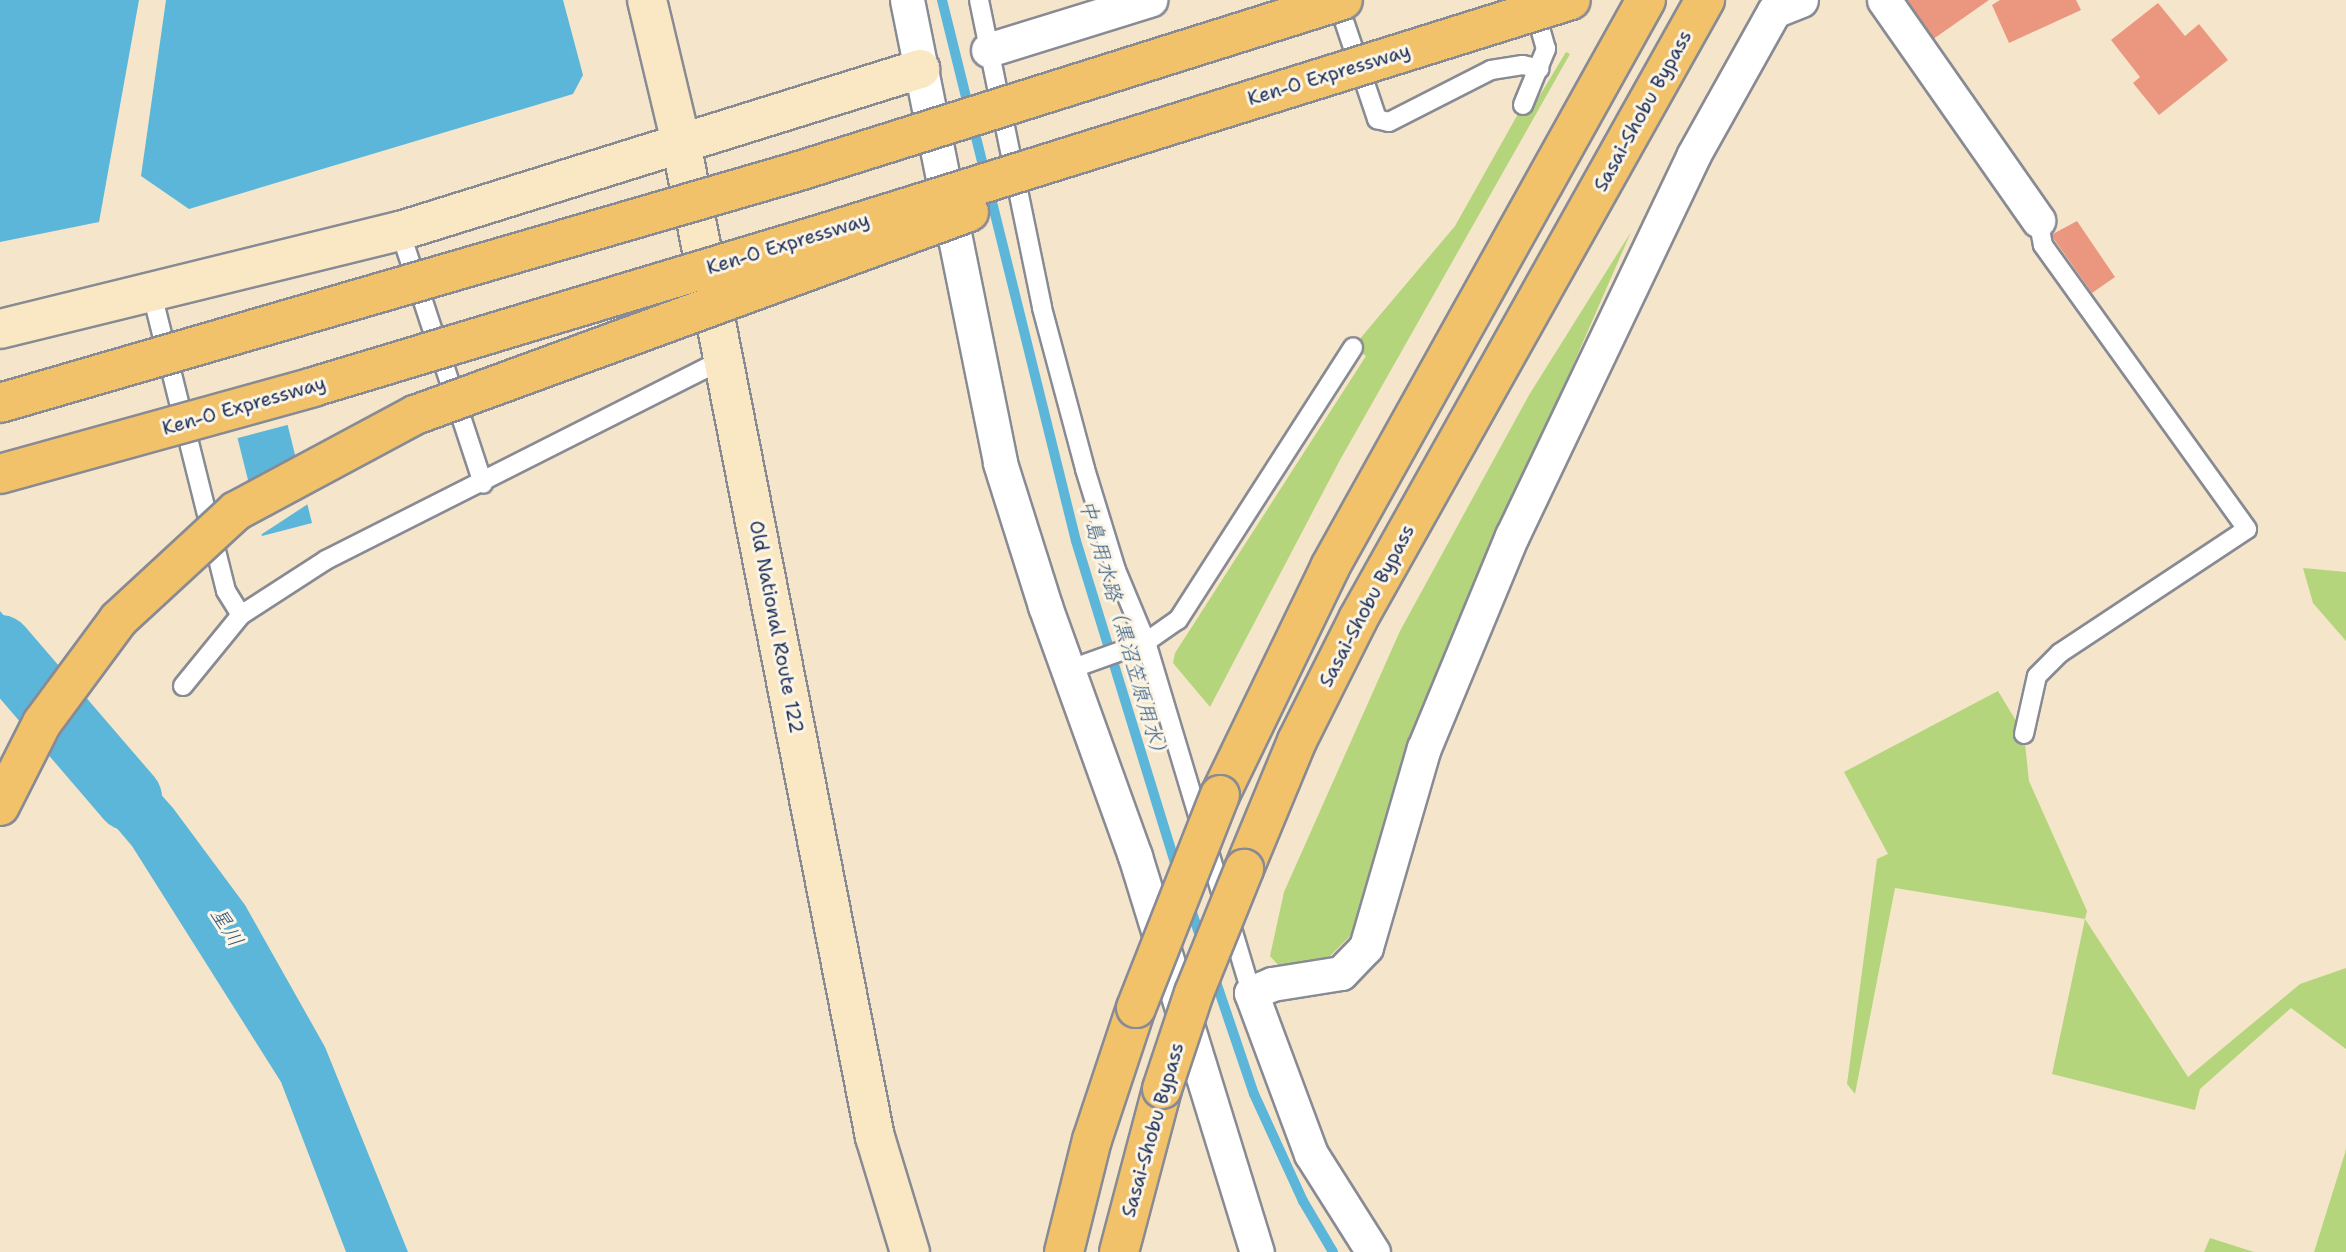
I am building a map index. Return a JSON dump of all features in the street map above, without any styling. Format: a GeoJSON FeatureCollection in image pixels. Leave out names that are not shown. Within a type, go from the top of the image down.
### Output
{"type":"FeatureCollection","features":[{"type":"Feature","properties":{"kind":"highway"},"geometry":{"type":"LineString","coordinates":[[0,403],[785,175],[1343,0]]}},
{"type":"Feature","properties":{"kind":"highway","name":"Ken-O Expressway"},"geometry":{"type":"LineString","coordinates":[[0,474],[327,383],[1572,0]]}},
{"type":"Feature","properties":{"kind":"highway"},"geometry":{"type":"LineString","coordinates":[[1064,1252],[1092,1140],[1136,1008],[1220,795],[1330,567],[1646,0]]}},
{"type":"Feature","properties":{"kind":"highway","name":"Sasai-Shobu Bypass"},"geometry":{"type":"LineString","coordinates":[[1119,1252],[1162,1089],[1194,993],[1297,741],[1358,619],[1705,0]]}},
{"type":"Feature","properties":{"kind":"highway"},"geometry":{"type":"LineString","coordinates":[[0,806],[42,723],[119,619],[236,511],[335,456],[415,415],[914,234],[1327,75]]}},
{"type":"Feature","properties":{"kind":"street","name":"Old National Route 122"},"geometry":{"type":"LineString","coordinates":[[647,0],[681,143],[875,1137],[910,1252]]}},
{"type":"Feature","properties":{"kind":"street"},"geometry":{"type":"LineString","coordinates":[[907,0],[1000,463],[1077,667],[1257,1252]]}},
{"type":"Feature","properties":{"kind":"street"},"geometry":{"type":"LineString","coordinates":[[988,50],[1150,0]]}},
{"type":"Feature","properties":{"kind":"street"},"geometry":{"type":"LineString","coordinates":[[1373,1252],[1311,1154],[1251,993],[1272,984],[1341,972],[1366,947],[1424,748],[1518,524],[1693,156],[1774,11],[1801,0]]}},
{"type":"Feature","properties":{"kind":"street"},"geometry":{"type":"LineString","coordinates":[[1884,0],[2038,220]]}},
{"type":"Feature","properties":{"kind":"street"},"geometry":{"type":"LineString","coordinates":[[0,329],[152,294],[400,231],[920,69]]}},
{"type":"Feature","properties":{"kind":"lane"},"geometry":{"type":"LineString","coordinates":[[979,0],[1042,308],[1085,469],[1251,993]]}},
{"type":"Feature","properties":{"kind":"lane"},"geometry":{"type":"LineString","coordinates":[[1337,0],[1377,119],[1389,122],[1492,70],[1523,65],[1540,69]]}},
{"type":"Feature","properties":{"kind":"lane"},"geometry":{"type":"LineString","coordinates":[[1523,105],[1546,49],[1532,0]]}},
{"type":"Feature","properties":{"kind":"lane"},"geometry":{"type":"LineString","coordinates":[[2024,734],[2037,676],[2060,653],[2247,529],[2043,245],[2038,220]]}},
{"type":"Feature","properties":{"kind":"lane"},"geometry":{"type":"LineString","coordinates":[[400,231],[484,484]]}},
{"type":"Feature","properties":{"kind":"lane"},"geometry":{"type":"LineString","coordinates":[[152,294],[226,591],[241,615]]}},
{"type":"Feature","properties":{"kind":"lane"},"geometry":{"type":"LineString","coordinates":[[1077,667],[1139,644],[1178,620],[1353,347]]}},
{"type":"Feature","properties":{"kind":"lane"},"geometry":{"type":"LineString","coordinates":[[183,686],[241,615],[326,560],[484,484],[724,359]]}},
{"type":"Feature","properties":{"kind":"green space"},"geometry":{"type":"Polygon","coordinates":[[[1566,52],[1570,54],[1340,460],[1210,707],[1173,663],[1175,653],[1366,356],[1353,347],[1455,226],[1523,105],[1531,110],[1566,52]]]}},
{"type":"Feature","properties":{"kind":"green space"},"geometry":{"type":"Polygon","coordinates":[[[1631,232],[1406,748],[1352,934],[1328,958],[1278,965],[1270,956],[1284,892],[1400,631],[1529,395],[1631,232]]]}},
{"type":"Feature","properties":{"kind":"green space"},"geometry":{"type":"Polygon","coordinates":[[[2303,568],[2346,572],[2346,641],[2313,603],[2303,568]]]}},
{"type":"Feature","properties":{"kind":"green space"},"geometry":{"type":"Polygon","coordinates":[[[1998,691],[2024,734],[2029,781],[2087,911],[2085,919],[1895,888],[1855,1094],[1847,1084],[1877,859],[1888,854],[1844,772],[1998,691]]]}},
{"type":"Feature","properties":{"kind":"green space"},"geometry":{"type":"Polygon","coordinates":[[[2085,919],[2188,1077],[2300,984],[2346,968],[2346,1049],[2291,1008],[2200,1089],[2195,1110],[2052,1074],[2085,919]]]}},
{"type":"Feature","properties":{"kind":"green space"},"geometry":{"type":"Polygon","coordinates":[[[2346,1148],[2346,1252],[2314,1252],[2345,1153],[2346,1148]]]}},
{"type":"Feature","properties":{"kind":"green space"},"geometry":{"type":"Polygon","coordinates":[[[2210,1238],[2254,1252],[2204,1252],[2210,1238]]]}},
{"type":"Feature","properties":{"kind":"water"},"geometry":{"type":"Polygon","coordinates":[[[0,0],[139,0],[99,222],[0,242],[0,0]]]}},
{"type":"Feature","properties":{"kind":"water"},"geometry":{"type":"Polygon","coordinates":[[[166,0],[563,0],[583,75],[573,94],[189,209],[141,176],[166,0]]]}},
{"type":"Feature","properties":{"kind":"water"},"geometry":{"type":"Polygon","coordinates":[[[266,338],[312,523],[262,536],[216,352],[266,338]]]}},
{"type":"Feature","properties":{"kind":"water"},"geometry":{"type":"Polygon","coordinates":[[[0,611],[47,668],[18,717],[0,696],[0,611]]]}},
{"type":"Feature","properties":{"kind":"water"},"geometry":{"type":"Polygon","coordinates":[[[84,708],[173,808],[245,905],[325,1047],[408,1252],[346,1252],[281,1082],[132,846],[53,753],[84,708]]]}},
{"type":"Feature","properties":{"kind":"pier"},"geometry":{"type":"Polygon","coordinates":[[[269,337],[291,424],[234,439],[213,353],[269,337]]]}},
{"type":"Feature","properties":{"kind":"pier"},"geometry":{"type":"Polygon","coordinates":[[[299,456],[311,502],[259,536],[247,489],[299,456]]]}},
{"type":"Feature","properties":{"kind":"building"},"geometry":{"type":"Polygon","coordinates":[[[1900,0],[1989,0],[1929,42],[1900,0]]]}},
{"type":"Feature","properties":{"kind":"building"},"geometry":{"type":"Polygon","coordinates":[[[2000,0],[2076,0],[2081,10],[2009,43],[1992,5],[2000,0]]]}},
{"type":"Feature","properties":{"kind":"building"},"geometry":{"type":"Polygon","coordinates":[[[2158,3],[2185,36],[2199,24],[2228,60],[2159,115],[2133,83],[2140,77],[2111,40],[2158,3]]]}},
{"type":"Feature","properties":{"kind":"building"},"geometry":{"type":"Polygon","coordinates":[[[2077,221],[2115,277],[2092,293],[2051,235],[2077,221]]]}},
{"type":"Feature","properties":{"kind":"waterway","name":"中島用水路（黒沼笠原用水）"},"geometry":{"type":"LineString","coordinates":[[942,0],[1076,541],[1178,872]]}},
{"type":"Feature","properties":{"kind":"waterway","name":"星川"},"geometry":{"type":"LineString","coordinates":[[0,648],[129,798]]}},
{"type":"Feature","properties":{"kind":"waterway","name":"中島用水路（黒沼笠原用水）"},"geometry":{"type":"LineString","coordinates":[[1189,904],[1202,941]]}},
{"type":"Feature","properties":{"kind":"waterway","name":"中島用水路（黒沼笠原用水）"},"geometry":{"type":"LineString","coordinates":[[1213,973],[1254,1094],[1303,1201],[1333,1252]]}}]}
